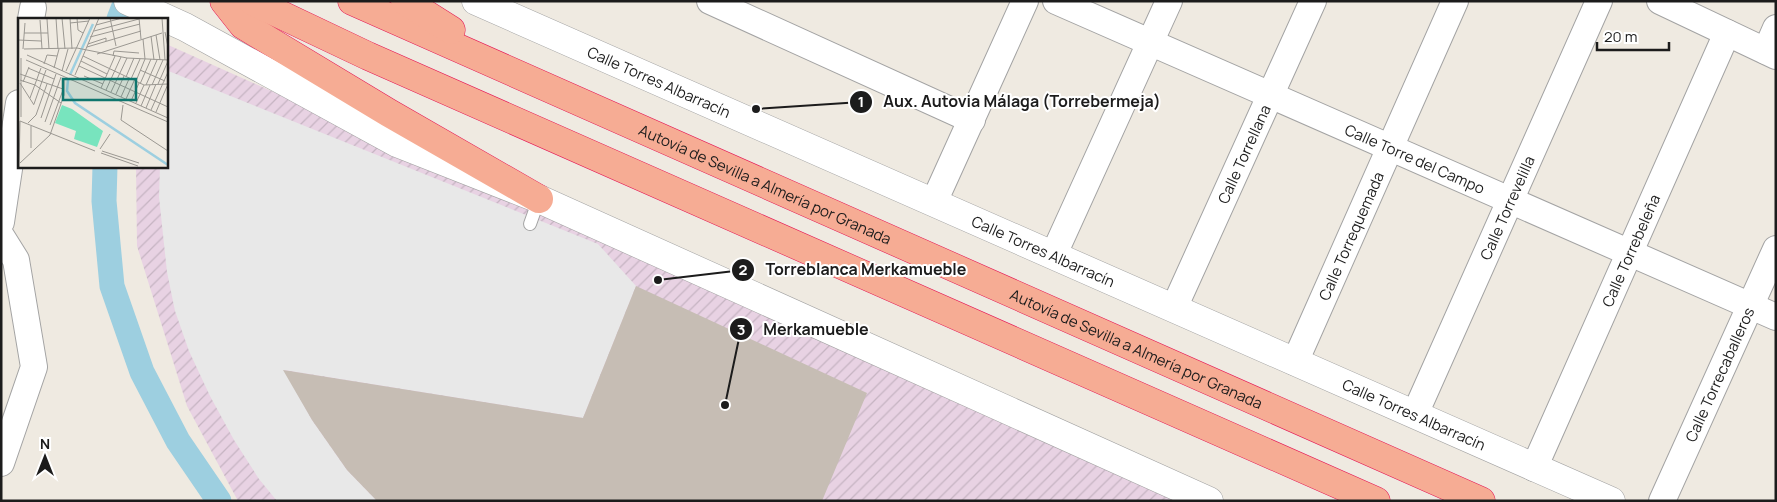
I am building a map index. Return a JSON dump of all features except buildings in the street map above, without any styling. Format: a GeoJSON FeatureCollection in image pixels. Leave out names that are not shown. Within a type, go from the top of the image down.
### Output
{"type":"FeatureCollection","features":[{"type":"Feature","properties":{"kind":"highway"},"geometry":{"type":"LineString","coordinates":[[224,1],[243,25],[389,113],[534,211]]}},
{"type":"Feature","properties":{"kind":"highway"},"geometry":{"type":"LineString","coordinates":[[252,1],[368,56],[1376,501]]}},
{"type":"Feature","properties":{"kind":"highway","name":"Autovía de Sevilla a Almería por Granada"},"geometry":{"type":"LineString","coordinates":[[352,1],[1481,501]]}},
{"type":"Feature","properties":{"kind":"highway"},"geometry":{"type":"LineString","coordinates":[[405,1],[544,86]]}},
{"type":"Feature","properties":{"kind":"street"},"geometry":{"type":"LineString","coordinates":[[128,1],[165,18]]}},
{"type":"Feature","properties":{"kind":"street","name":"Calle Torres Albarracín"},"geometry":{"type":"LineString","coordinates":[[476,1],[1611,501]]}},
{"type":"Feature","properties":{"kind":"street"},"geometry":{"type":"LineString","coordinates":[[710,1],[972,120]]}},
{"type":"Feature","properties":{"kind":"street"},"geometry":{"type":"LineString","coordinates":[[934,202],[1025,1]]}},
{"type":"Feature","properties":{"kind":"street","name":"Calle Torre del Campo"},"geometry":{"type":"LineString","coordinates":[[1056,1],[1509,202],[1776,317]]}},
{"type":"Feature","properties":{"kind":"street"},"geometry":{"type":"LineString","coordinates":[[1054,254],[1169,1]]}},
{"type":"Feature","properties":{"kind":"street","name":"Calle Torrellana"},"geometry":{"type":"LineString","coordinates":[[1174,308],[1313,1]]}},
{"type":"Feature","properties":{"kind":"street","name":"Calle Torrequemada"},"geometry":{"type":"LineString","coordinates":[[1295,362],[1455,1]]}},
{"type":"Feature","properties":{"kind":"street","name":"Calle Torrevelilla"},"geometry":{"type":"LineString","coordinates":[[1415,414],[1598,1]]}},
{"type":"Feature","properties":{"kind":"street"},"geometry":{"type":"LineString","coordinates":[[1660,1],[1727,34],[1772,45]]}},
{"type":"Feature","properties":{"kind":"street"},"geometry":{"type":"LineString","coordinates":[[168,19],[397,143],[534,211],[1209,501]]}},
{"type":"Feature","properties":{"kind":"street","name":"Calle Torrebeleña"},"geometry":{"type":"LineString","coordinates":[[1534,468],[1727,34]]}},
{"type":"Feature","properties":{"kind":"street"},"geometry":{"type":"LineString","coordinates":[[1,222],[18,110]]}},
{"type":"Feature","properties":{"kind":"street"},"geometry":{"type":"LineString","coordinates":[[1,236],[16,260],[34,367],[1,463]]}},
{"type":"Feature","properties":{"kind":"street","name":"Calle Torrecaballeros"},"geometry":{"type":"LineString","coordinates":[[1662,501],[1776,249]]}},
{"type":"Feature","properties":{"kind":"shaded area"},"geometry":{"type":"Polygon","coordinates":[[[168,45],[1191,501],[238,501],[187,406],[137,246],[136,168],[168,168],[168,45]]]}},
{"type":"Feature","properties":{"kind":"shaded area"},"geometry":{"type":"Polygon","coordinates":[[[168,71],[598,244],[636,286],[583,418],[284,370],[312,420],[347,470],[377,501],[277,501],[259,479],[234,440],[210,396],[189,351],[175,311],[167,272],[159,197],[160,168],[168,168],[168,71]]]}},
{"type":"Feature","properties":{"kind":"waterway"},"geometry":{"type":"LineString","coordinates":[[119,18],[126,1]]}},
{"type":"Feature","properties":{"kind":"waterway"},"geometry":{"type":"LineString","coordinates":[[105,168],[104,201],[112,286],[142,372],[178,441],[219,501]]}},
{"type":"Feature","properties":{"kind":"place","name":"Aux. Autovia Málaga (Torrebermeja)"},"geometry":{"type":"Point","coordinates":[756,109]}},
{"type":"Feature","properties":{"kind":"place","name":"Torreblanca Merkamueble"},"geometry":{"type":"Point","coordinates":[658,280]}},
{"type":"Feature","properties":{"kind":"place","name":"Merkamueble"},"geometry":{"type":"Point","coordinates":[725,405]}}]}
